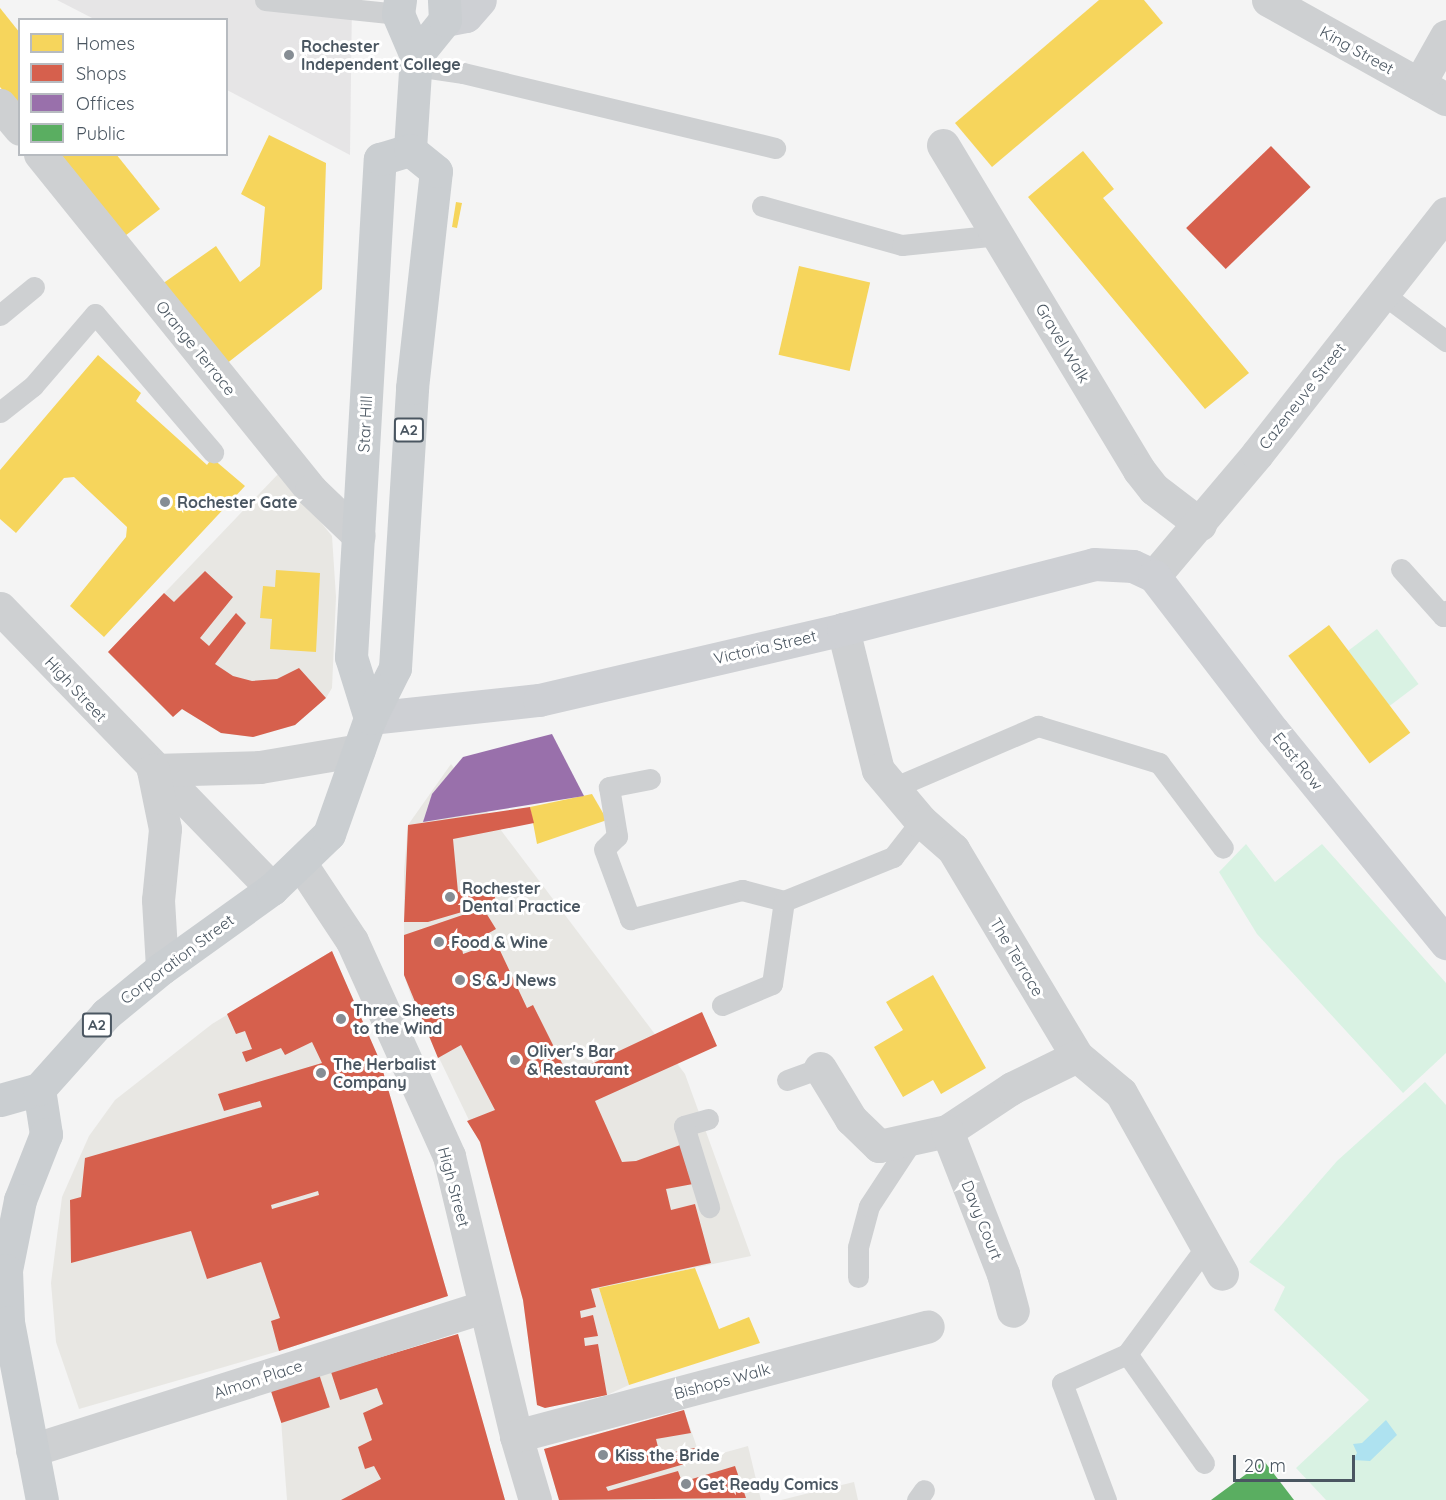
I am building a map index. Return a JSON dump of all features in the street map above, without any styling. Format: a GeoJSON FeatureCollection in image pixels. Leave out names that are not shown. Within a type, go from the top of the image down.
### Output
{"type":"FeatureCollection","features":[{"type":"Feature","properties":{"kind":"main road"},"geometry":{"type":"LineString","coordinates":[[416,61],[445,10],[466,16],[480,0]]}},
{"type":"Feature","properties":{"kind":"main road"},"geometry":{"type":"LineString","coordinates":[[399,7],[416,61],[410,150]]}},
{"type":"Feature","properties":{"kind":"main road","name":"Star Hill"},"geometry":{"type":"LineString","coordinates":[[370,718],[351,657],[380,159],[410,150]]}},
{"type":"Feature","properties":{"kind":"main road","name":"A2"},"geometry":{"type":"LineString","coordinates":[[272,889],[301,864],[329,834],[370,718],[394,668],[412,388],[436,171],[410,150]]}},
{"type":"Feature","properties":{"kind":"main road","name":"Victoria Street"},"geometry":{"type":"LineString","coordinates":[[370,718],[538,699],[843,629],[1094,564],[1133,566],[1154,576]]}},
{"type":"Feature","properties":{"kind":"main road","name":"East Row"},"geometry":{"type":"LineString","coordinates":[[1154,576],[1273,731],[1445,941]]}},
{"type":"Feature","properties":{"kind":"main road","name":"Corporation Street"},"geometry":{"type":"LineString","coordinates":[[39,1089],[106,1014],[162,968],[272,889]]}},
{"type":"Feature","properties":{"kind":"main road"},"geometry":{"type":"LineString","coordinates":[[0,1100],[39,1089],[46,1134],[20,1200],[6,1270],[8,1322],[42,1500]]}},
{"type":"Feature","properties":{"kind":"street","name":"King Street"},"geometry":{"type":"LineString","coordinates":[[1268,0],[1433,92]]}},
{"type":"Feature","properties":{"kind":"street"},"geometry":{"type":"LineString","coordinates":[[1433,92],[1446,36]]}},
{"type":"Feature","properties":{"kind":"street"},"geometry":{"type":"LineString","coordinates":[[0,105],[18,127]]}},
{"type":"Feature","properties":{"kind":"street","name":"Gravel Walk"},"geometry":{"type":"LineString","coordinates":[[943,145],[1139,470],[1154,489],[1200,524]]}},
{"type":"Feature","properties":{"kind":"street","name":"Orange Terrace"},"geometry":{"type":"LineString","coordinates":[[42,156],[311,490],[359,536]]}},
{"type":"Feature","properties":{"kind":"street","name":"Cazeneuve Street"},"geometry":{"type":"LineString","coordinates":[[1154,576],[1200,524],[1446,213]]}},
{"type":"Feature","properties":{"kind":"street","name":"High Street"},"geometry":{"type":"LineString","coordinates":[[0,608],[153,770],[272,889]]}},
{"type":"Feature","properties":{"kind":"street","name":"The Terrace"},"geometry":{"type":"LineString","coordinates":[[843,629],[878,770],[921,822],[953,849],[1077,1056],[1120,1093],[1214,1260]]}},
{"type":"Feature","properties":{"kind":"street"},"geometry":{"type":"LineString","coordinates":[[162,968],[158,900],[165,829],[153,770],[260,767],[359,750]]}},
{"type":"Feature","properties":{"kind":"street","name":"High Street"},"geometry":{"type":"LineString","coordinates":[[301,864],[352,941],[448,1156],[483,1307],[516,1437],[535,1500]]}},
{"type":"Feature","properties":{"kind":"street"},"geometry":{"type":"LineString","coordinates":[[820,1068],[851,1119],[879,1146],[947,1131],[1011,1088],[1077,1056]]}},
{"type":"Feature","properties":{"kind":"street","name":"Davy Court"},"geometry":{"type":"LineString","coordinates":[[947,1131],[1004,1274],[1012,1311]]}},
{"type":"Feature","properties":{"kind":"street","name":"Almon Place"},"geometry":{"type":"LineString","coordinates":[[32,1450],[483,1307]]}},
{"type":"Feature","properties":{"kind":"street","name":"Bishops Walk"},"geometry":{"type":"LineString","coordinates":[[516,1437],[928,1326]]}},
{"type":"Feature","properties":{"kind":"lane"},"geometry":{"type":"LineString","coordinates":[[265,0],[399,7]]}},
{"type":"Feature","properties":{"kind":"lane"},"geometry":{"type":"LineString","coordinates":[[416,61],[660,124],[775,148]]}},
{"type":"Feature","properties":{"kind":"lane"},"geometry":{"type":"LineString","coordinates":[[762,206],[902,245],[998,235]]}},
{"type":"Feature","properties":{"kind":"lane"},"geometry":{"type":"LineString","coordinates":[[0,315],[34,287]]}},
{"type":"Feature","properties":{"kind":"lane"},"geometry":{"type":"LineString","coordinates":[[1383,294],[1446,341]]}},
{"type":"Feature","properties":{"kind":"lane"},"geometry":{"type":"LineString","coordinates":[[0,412],[33,386],[95,314],[213,452]]}},
{"type":"Feature","properties":{"kind":"lane"},"geometry":{"type":"LineString","coordinates":[[1401,569],[1443,616],[1446,611]]}},
{"type":"Feature","properties":{"kind":"lane"},"geometry":{"type":"LineString","coordinates":[[893,788],[1038,726],[1159,763],[1223,848]]}},
{"type":"Feature","properties":{"kind":"lane"},"geometry":{"type":"LineString","coordinates":[[650,778],[609,787],[617,836],[604,849],[630,919],[742,890],[784,901],[892,857],[921,822]]}},
{"type":"Feature","properties":{"kind":"lane"},"geometry":{"type":"LineString","coordinates":[[722,1005],[772,984],[784,901]]}},
{"type":"Feature","properties":{"kind":"lane"},"geometry":{"type":"LineString","coordinates":[[787,1080],[820,1068]]}},
{"type":"Feature","properties":{"kind":"lane"},"geometry":{"type":"LineString","coordinates":[[708,1119],[684,1126],[710,1207]]}},
{"type":"Feature","properties":{"kind":"lane"},"geometry":{"type":"LineString","coordinates":[[858,1277],[858,1247],[869,1206],[913,1139]]}},
{"type":"Feature","properties":{"kind":"lane"},"geometry":{"type":"LineString","coordinates":[[1106,1500],[1062,1383],[1127,1354],[1214,1260]]}},
{"type":"Feature","properties":{"kind":"lane"},"geometry":{"type":"LineString","coordinates":[[1127,1354],[1204,1463]]}},
{"type":"Feature","properties":{"kind":"shaded area","name":"Rochester Independent College"},"geometry":{"type":"Polygon","coordinates":[[[57,0],[352,0],[350,155],[228,91],[228,18],[92,18],[57,0]]]}},
{"type":"Feature","properties":{"kind":"shaded area"},"geometry":{"type":"Polygon","coordinates":[[[280,472],[332,536],[336,597],[332,688],[326,698],[295,725],[253,737],[221,733],[182,709],[173,717],[108,652],[280,472]]]}},
{"type":"Feature","properties":{"kind":"shaded area"},"geometry":{"type":"Polygon","coordinates":[[[451,764],[685,1074],[751,1256],[599,1288],[629,1385],[607,1395],[545,1408],[537,1405],[523,1300],[480,1143],[415,1008],[404,975],[404,871],[408,825],[451,764]]]}},
{"type":"Feature","properties":{"kind":"shaded area"},"geometry":{"type":"Polygon","coordinates":[[[332,951],[380,1061],[448,1296],[279,1351],[79,1409],[56,1342],[51,1283],[62,1197],[89,1136],[115,1100],[212,1024],[332,951]]]}},
{"type":"Feature","properties":{"kind":"shaded area"},"geometry":{"type":"Polygon","coordinates":[[[458,1334],[505,1500],[287,1500],[281,1420],[271,1390],[458,1334]]]}},
{"type":"Feature","properties":{"kind":"shaded area"},"geometry":{"type":"Polygon","coordinates":[[[684,1410],[701,1459],[748,1446],[761,1500],[559,1500],[544,1449],[684,1410]]]}},
{"type":"Feature","properties":{"kind":"shaded area"},"geometry":{"type":"Polygon","coordinates":[[[854,1482],[858,1500],[781,1500],[854,1482]]]}},
{"type":"Feature","properties":{"kind":"green space"},"geometry":{"type":"Polygon","coordinates":[[[1377,629],[1419,684],[1390,706],[1348,651],[1377,629]]]}},
{"type":"Feature","properties":{"kind":"green space"},"geometry":{"type":"Polygon","coordinates":[[[1246,844],[1275,882],[1322,844],[1446,983],[1446,1053],[1403,1093],[1257,934],[1219,872],[1246,844]]]}},
{"type":"Feature","properties":{"kind":"green space"},"geometry":{"type":"Polygon","coordinates":[[[1425,1082],[1446,1105],[1446,1500],[1326,1500],[1296,1468],[1369,1400],[1274,1310],[1285,1287],[1249,1262],[1337,1161],[1425,1082]]]}},
{"type":"Feature","properties":{"kind":"water"},"geometry":{"type":"Polygon","coordinates":[[[1386,1420],[1397,1435],[1370,1461],[1353,1460],[1357,1453],[1353,1444],[1362,1443],[1386,1420]]]}},
{"type":"Feature","properties":{"kind":"building: Homes"},"geometry":{"type":"Polygon","coordinates":[[[1099,0],[1144,0],[1163,23],[992,167],[955,123],[1099,0]]]}},
{"type":"Feature","properties":{"kind":"building: Homes"},"geometry":{"type":"Polygon","coordinates":[[[0,8],[18,30],[18,109],[0,87],[0,8]]]}},
{"type":"Feature","properties":{"kind":"building: Homes"},"geometry":{"type":"Polygon","coordinates":[[[269,135],[326,163],[322,289],[221,368],[155,289],[216,246],[240,282],[260,266],[265,207],[241,194],[269,135]]]}},
{"type":"Feature","properties":{"kind":"building: Homes"},"geometry":{"type":"Polygon","coordinates":[[[1083,151],[1114,189],[1103,198],[1249,373],[1205,409],[1028,197],[1083,151]]]}},
{"type":"Feature","properties":{"kind":"building: Homes"},"geometry":{"type":"Polygon","coordinates":[[[56,156],[118,156],[160,209],[121,239],[56,156]]]}},
{"type":"Feature","properties":{"kind":"building: Homes"},"geometry":{"type":"Polygon","coordinates":[[[456,202],[462,203],[457,228],[452,227],[456,202]]]}},
{"type":"Feature","properties":{"kind":"building: Homes"},"geometry":{"type":"Polygon","coordinates":[[[799,266],[870,282],[850,371],[779,355],[799,266]]]}},
{"type":"Feature","properties":{"kind":"building: Homes","name":"Rochester Gate"},"geometry":{"type":"Polygon","coordinates":[[[98,355],[141,393],[136,401],[207,465],[212,458],[245,486],[104,637],[70,606],[126,537],[127,527],[74,477],[64,478],[16,533],[0,519],[0,470],[98,355]]]}},
{"type":"Feature","properties":{"kind":"building: Homes"},"geometry":{"type":"Polygon","coordinates":[[[276,570],[320,573],[316,652],[270,649],[272,619],[260,618],[263,586],[275,587],[276,570]]]}},
{"type":"Feature","properties":{"kind":"building: Homes"},"geometry":{"type":"Polygon","coordinates":[[[1329,625],[1410,733],[1370,764],[1288,656],[1329,625]]]}},
{"type":"Feature","properties":{"kind":"building: Homes"},"geometry":{"type":"Polygon","coordinates":[[[592,794],[607,820],[537,844],[530,807],[592,794]]]}},
{"type":"Feature","properties":{"kind":"building: Homes"},"geometry":{"type":"Polygon","coordinates":[[[933,975],[986,1068],[941,1094],[933,1080],[903,1097],[874,1047],[903,1030],[886,1002],[933,975]]]}},
{"type":"Feature","properties":{"kind":"building: Homes"},"geometry":{"type":"Polygon","coordinates":[[[695,1268],[719,1329],[749,1317],[760,1343],[629,1385],[599,1288],[695,1268]]]}},
{"type":"Feature","properties":{"kind":"building: Shops"},"geometry":{"type":"Polygon","coordinates":[[[1271,146],[1311,187],[1226,269],[1186,228],[1271,146]]]}},
{"type":"Feature","properties":{"kind":"building: Shops"},"geometry":{"type":"Polygon","coordinates":[[[205,571],[233,597],[200,638],[209,646],[236,613],[246,623],[215,664],[233,676],[252,681],[277,679],[299,668],[326,698],[295,725],[253,737],[221,733],[182,709],[173,717],[108,652],[164,593],[174,602],[205,571]]]}},
{"type":"Feature","properties":{"kind":"building: Shops"},"geometry":{"type":"Polygon","coordinates":[[[530,807],[534,823],[453,839],[458,892],[492,884],[496,902],[428,922],[404,922],[408,825],[530,807]]]}},
{"type":"Feature","properties":{"kind":"building: Shops"},"geometry":{"type":"Polygon","coordinates":[[[483,908],[496,929],[462,948],[463,954],[496,942],[527,1008],[533,1005],[568,1075],[702,1012],[717,1046],[595,1101],[622,1162],[636,1161],[683,1144],[693,1184],[666,1189],[671,1210],[695,1204],[711,1263],[591,1289],[596,1307],[580,1311],[581,1318],[593,1315],[598,1336],[584,1338],[585,1346],[598,1344],[607,1395],[545,1408],[537,1405],[523,1300],[480,1142],[467,1121],[495,1110],[461,1045],[438,1058],[404,975],[404,935],[483,908]]]}},
{"type":"Feature","properties":{"kind":"building: Shops"},"geometry":{"type":"Polygon","coordinates":[[[332,951],[380,1061],[448,1296],[279,1351],[271,1321],[280,1318],[261,1262],[207,1279],[191,1231],[71,1263],[70,1200],[81,1197],[85,1158],[262,1107],[260,1101],[224,1111],[218,1094],[322,1063],[312,1042],[285,1055],[281,1048],[246,1062],[242,1052],[252,1049],[245,1031],[236,1034],[227,1014],[332,951]],[[318,1191],[271,1205],[272,1209],[319,1195],[318,1191]]]}},
{"type":"Feature","properties":{"kind":"building: Shops"},"geometry":{"type":"Polygon","coordinates":[[[458,1334],[505,1500],[341,1500],[381,1479],[374,1466],[365,1469],[358,1447],[372,1440],[363,1413],[383,1404],[377,1388],[340,1400],[331,1372],[458,1334]]]}},
{"type":"Feature","properties":{"kind":"building: Shops"},"geometry":{"type":"Polygon","coordinates":[[[319,1374],[330,1407],[281,1423],[270,1390],[319,1374]]]}},
{"type":"Feature","properties":{"kind":"building: Shops","name":"Kiss the Bride"},"geometry":{"type":"Polygon","coordinates":[[[684,1410],[691,1433],[656,1439],[660,1455],[695,1448],[698,1460],[606,1487],[608,1491],[678,1471],[682,1482],[735,1466],[746,1498],[559,1500],[544,1449],[684,1410]]]}},
{"type":"Feature","properties":{"kind":"building: Offices"},"geometry":{"type":"Polygon","coordinates":[[[552,734],[584,796],[423,822],[432,794],[463,757],[552,734]]]}},
{"type":"Feature","properties":{"kind":"building: Public"},"geometry":{"type":"Polygon","coordinates":[[[1264,1461],[1294,1500],[1211,1500],[1264,1461]]]}},
{"type":"Feature","properties":{"kind":"place","name":"Rochester Independent College"},"geometry":{"type":"Point","coordinates":[289,55]}},
{"type":"Feature","properties":{"kind":"place","name":"Rochester Gate"},"geometry":{"type":"Point","coordinates":[165,502]}},
{"type":"Feature","properties":{"kind":"place","name":"Rochester Dental Practice"},"geometry":{"type":"Point","coordinates":[450,897]}},
{"type":"Feature","properties":{"kind":"place","name":"Food & Wine"},"geometry":{"type":"Point","coordinates":[439,942]}},
{"type":"Feature","properties":{"kind":"place","name":"S & J News"},"geometry":{"type":"Point","coordinates":[460,980]}},
{"type":"Feature","properties":{"kind":"place","name":"Three Sheets to the Wind"},"geometry":{"type":"Point","coordinates":[341,1019]}},
{"type":"Feature","properties":{"kind":"place","name":"Oliver's Bar & Restaurant"},"geometry":{"type":"Point","coordinates":[515,1060]}},
{"type":"Feature","properties":{"kind":"place","name":"The Herbalist Company"},"geometry":{"type":"Point","coordinates":[321,1073]}},
{"type":"Feature","properties":{"kind":"place","name":"Kiss the Bride"},"geometry":{"type":"Point","coordinates":[603,1455]}},
{"type":"Feature","properties":{"kind":"place","name":"Get Ready Comics"},"geometry":{"type":"Point","coordinates":[686,1484]}}]}
